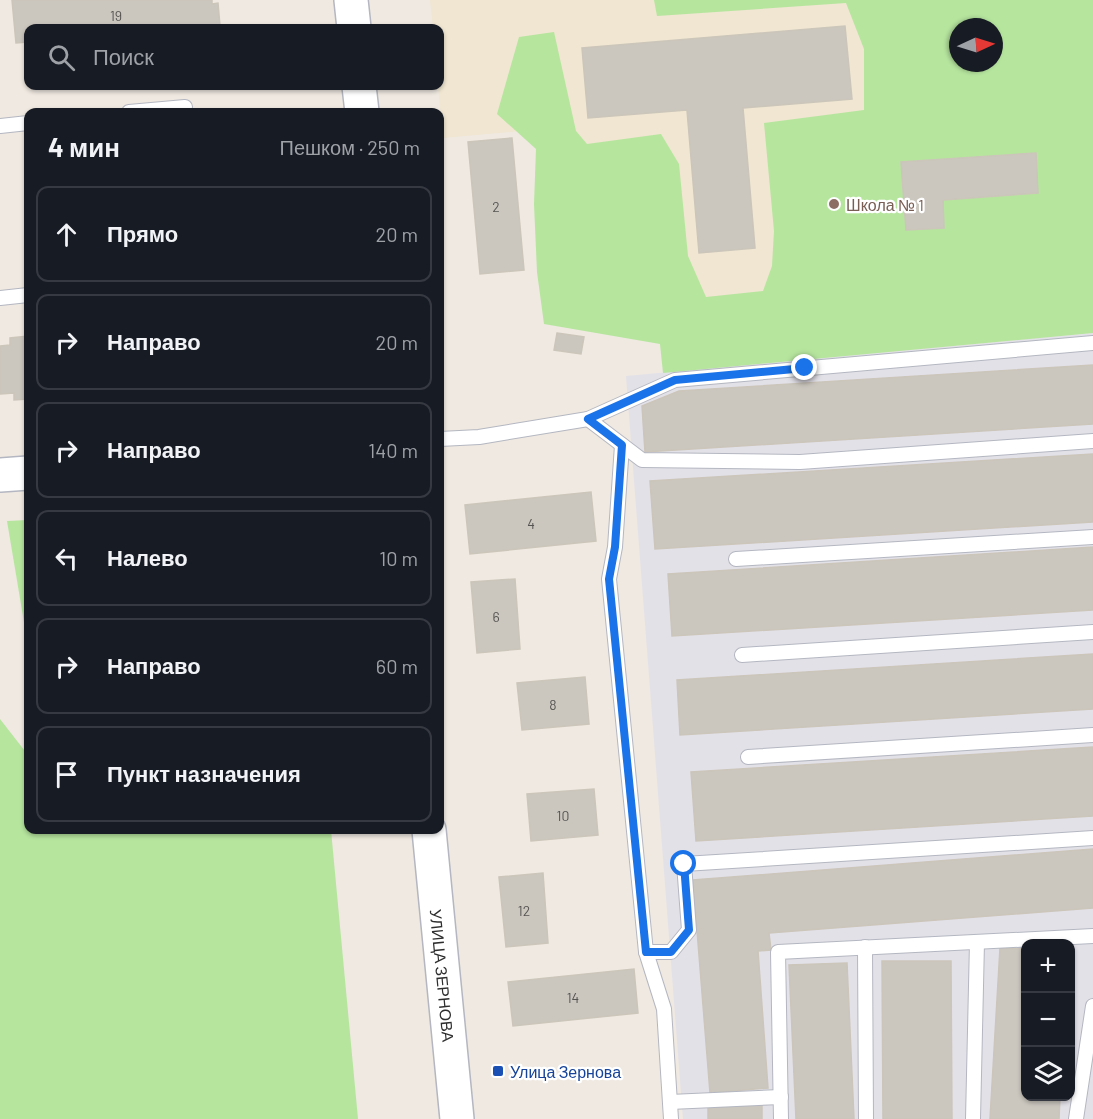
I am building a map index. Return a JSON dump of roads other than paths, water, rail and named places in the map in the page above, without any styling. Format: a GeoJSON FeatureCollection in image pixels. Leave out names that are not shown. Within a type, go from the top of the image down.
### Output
{"type":"FeatureCollection","features":[{"type":"Feature","properties":{"kind":"main road"},"geometry":{"type":"LineString","coordinates":[[351,0],[354,24]]}},
{"type":"Feature","properties":{"kind":"main road"},"geometry":{"type":"LineString","coordinates":[[359,90],[362,108]]}},
{"type":"Feature","properties":{"kind":"main road"},"geometry":{"type":"LineString","coordinates":[[0,475],[24,473]]}},
{"type":"Feature","properties":{"kind":"main road","name":"УЛИЦА ЗЕРНОВА"},"geometry":{"type":"LineString","coordinates":[[429,834],[457,1119]]}},
{"type":"Feature","properties":{"kind":"lane"},"geometry":{"type":"LineString","coordinates":[[174,108],[185,107]]}},
{"type":"Feature","properties":{"kind":"lane"},"geometry":{"type":"LineString","coordinates":[[0,126],[24,123]]}},
{"type":"Feature","properties":{"kind":"lane"},"geometry":{"type":"LineString","coordinates":[[0,298],[24,295]]}},
{"type":"Feature","properties":{"kind":"lane"},"geometry":{"type":"LineString","coordinates":[[444,439],[478,437],[588,419],[675,380],[1093,344]]}},
{"type":"Feature","properties":{"kind":"lane"},"geometry":{"type":"LineString","coordinates":[[588,419],[642,460],[800,462],[1093,441]]}},
{"type":"Feature","properties":{"kind":"lane"},"geometry":{"type":"LineString","coordinates":[[622,445],[615,547],[609,579],[646,952],[664,1009],[671,1119]]}},
{"type":"Feature","properties":{"kind":"lane"},"geometry":{"type":"LineString","coordinates":[[736,559],[1093,537]]}},
{"type":"Feature","properties":{"kind":"lane"},"geometry":{"type":"LineString","coordinates":[[742,655],[1093,632]]}},
{"type":"Feature","properties":{"kind":"lane"},"geometry":{"type":"LineString","coordinates":[[748,757],[1093,735]]}},
{"type":"Feature","properties":{"kind":"lane"},"geometry":{"type":"LineString","coordinates":[[646,952],[671,952],[689,930],[684,864],[1093,838]]}},
{"type":"Feature","properties":{"kind":"lane"},"geometry":{"type":"LineString","coordinates":[[781,1119],[778,952],[1093,936]]}},
{"type":"Feature","properties":{"kind":"lane"},"geometry":{"type":"LineString","coordinates":[[973,1119],[976,942]]}},
{"type":"Feature","properties":{"kind":"lane"},"geometry":{"type":"LineString","coordinates":[[865,947],[866,1119]]}},
{"type":"Feature","properties":{"kind":"lane"},"geometry":{"type":"LineString","coordinates":[[1076,1119],[1088,1070],[1093,1006]]}},
{"type":"Feature","properties":{"kind":"lane"},"geometry":{"type":"LineString","coordinates":[[670,1102],[781,1097]]}},
{"type":"Feature","properties":{"kind":"place","name":"Школа № 1"},"geometry":{"type":"Point","coordinates":[834,204]}},
{"type":"Feature","properties":{"kind":"place","name":"Улица Зернова"},"geometry":{"type":"Point","coordinates":[498,1071]}}]}
